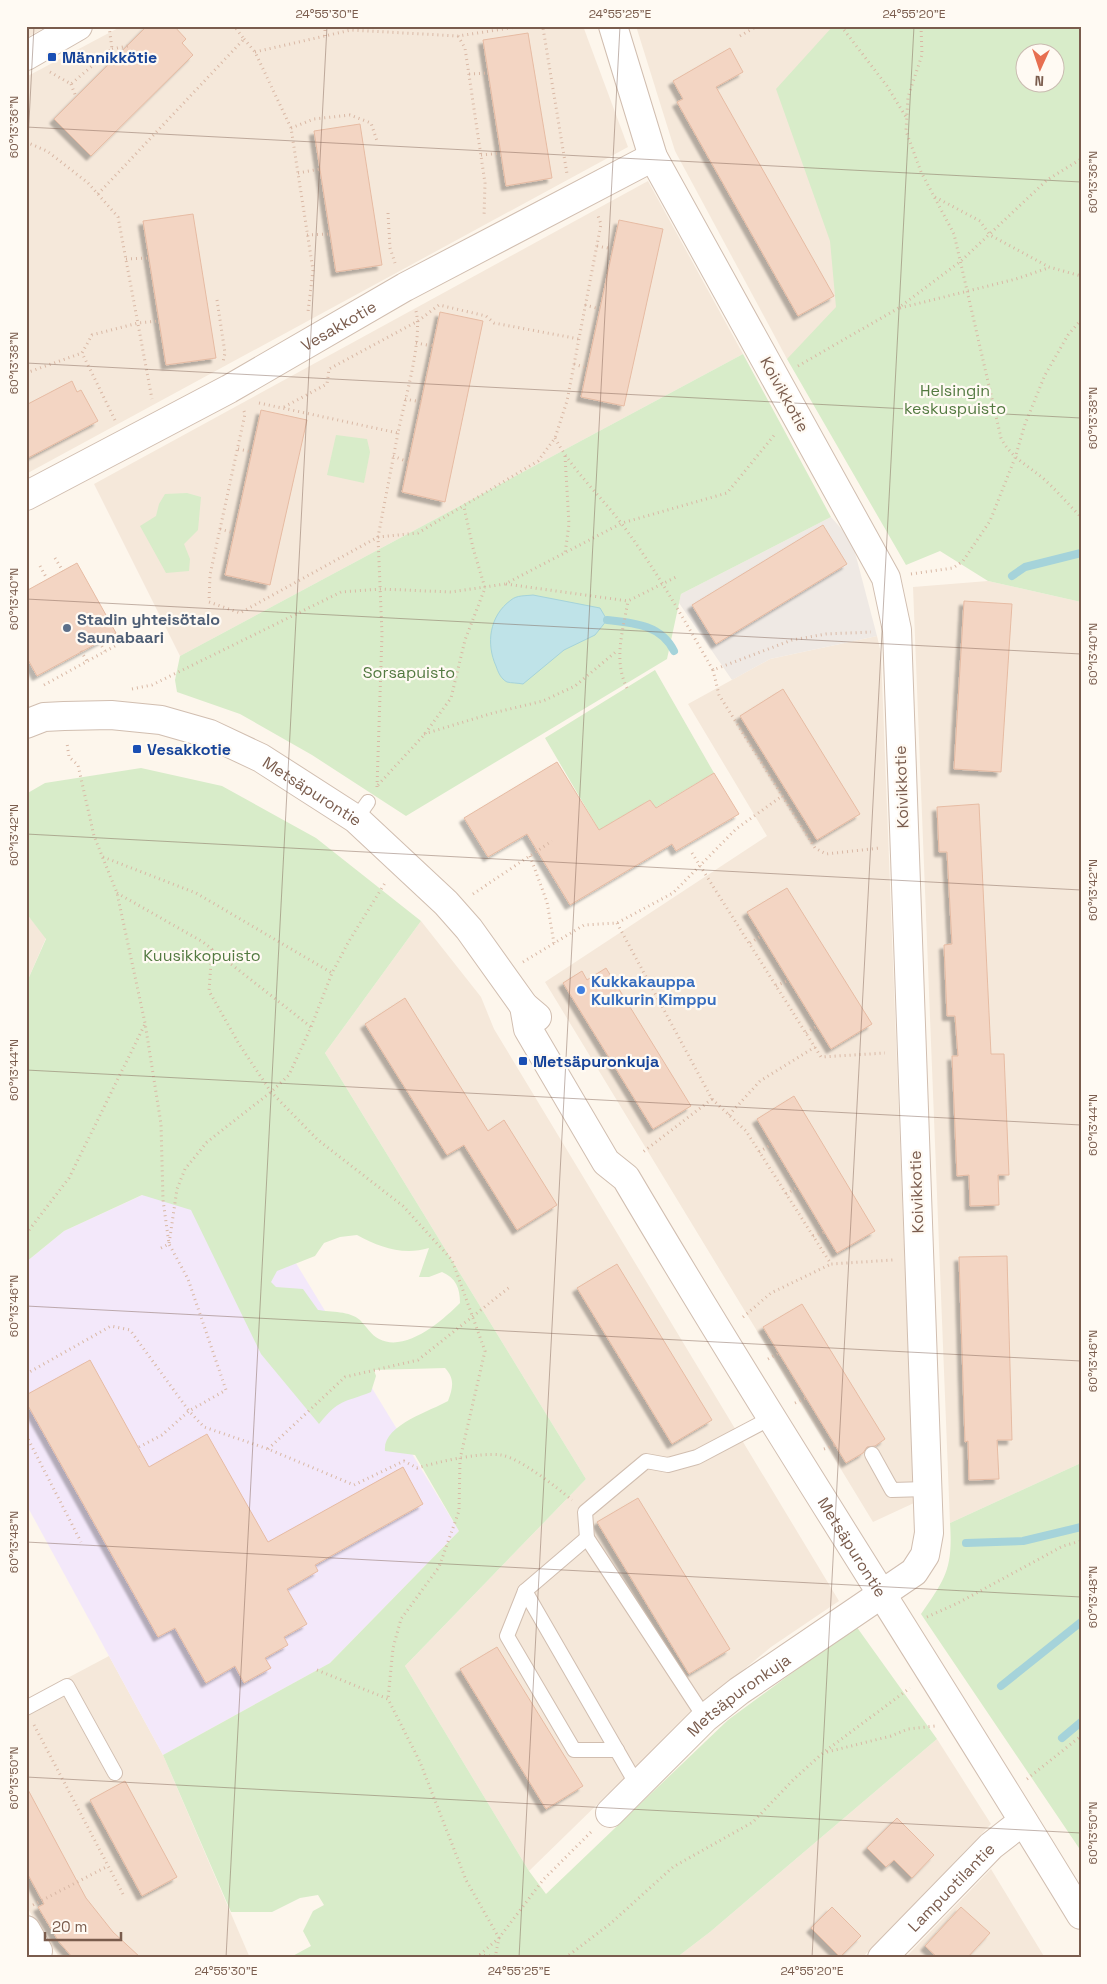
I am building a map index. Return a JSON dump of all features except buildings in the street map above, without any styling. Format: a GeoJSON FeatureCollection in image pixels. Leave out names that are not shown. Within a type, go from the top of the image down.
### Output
{"type":"FeatureCollection","features":[{"type":"Feature","properties":{"kind":"street"},"geometry":{"type":"LineString","coordinates":[[37,63],[78,26]]}},
{"type":"Feature","properties":{"kind":"street","name":"Koivikkotie"},"geometry":{"type":"LineString","coordinates":[[613,26],[653,157],[886,578],[896,630],[929,1533],[925,1555],[914,1572],[882,1596]]}},
{"type":"Feature","properties":{"kind":"street","name":"Vesakkotie"},"geometry":{"type":"LineString","coordinates":[[26,496],[229,389],[405,287],[653,157]]}},
{"type":"Feature","properties":{"kind":"street","name":"Metsäpurontie"},"geometry":{"type":"LineString","coordinates":[[26,724],[44,717],[111,715],[161,720],[210,734],[261,758],[362,811],[446,903],[469,929],[524,1006],[528,1030],[606,1162],[626,1178],[771,1418],[1081,1915]]}},
{"type":"Feature","properties":{"kind":"street","name":"Metsäpuronkuja"},"geometry":{"type":"LineString","coordinates":[[610,1813],[704,1718],[739,1691],[882,1596]]}},
{"type":"Feature","properties":{"kind":"street","name":"Lampuotilantie"},"geometry":{"type":"LineString","coordinates":[[882,1958],[991,1846],[1024,1821]]}},
{"type":"Feature","properties":{"kind":"lane"},"geometry":{"type":"LineString","coordinates":[[704,1718],[587,1538],[586,1512],[646,1461],[668,1465],[697,1457],[771,1418]]}},
{"type":"Feature","properties":{"kind":"lane"},"geometry":{"type":"LineString","coordinates":[[872,1454],[892,1490],[926,1489]]}},
{"type":"Feature","properties":{"kind":"lane"},"geometry":{"type":"LineString","coordinates":[[587,1538],[524,1591],[507,1636],[574,1750],[617,1750]]}},
{"type":"Feature","properties":{"kind":"lane"},"geometry":{"type":"LineString","coordinates":[[524,1591],[637,1786]]}},
{"type":"Feature","properties":{"kind":"lane"},"geometry":{"type":"LineString","coordinates":[[28,1714],[67,1686],[115,1773]]}},
{"type":"Feature","properties":{"kind":"path"},"geometry":{"type":"LineString","coordinates":[[109,26],[112,49]]}},
{"type":"Feature","properties":{"kind":"path"},"geometry":{"type":"LineString","coordinates":[[234,26],[255,52],[291,128],[313,270],[307,316]]}},
{"type":"Feature","properties":{"kind":"path"},"geometry":{"type":"LineString","coordinates":[[325,26],[325,36]]}},
{"type":"Feature","properties":{"kind":"path"},"geometry":{"type":"LineString","coordinates":[[255,52],[351,30],[458,36],[523,26]]}},
{"type":"Feature","properties":{"kind":"path"},"geometry":{"type":"LineString","coordinates":[[248,405],[242,408],[245,414],[210,575],[209,602],[240,613],[378,537],[418,533],[538,461],[555,438],[567,401],[601,224],[594,199],[584,192],[569,188],[543,28],[534,26]]}},
{"type":"Feature","properties":{"kind":"path"},"geometry":{"type":"LineString","coordinates":[[740,36],[757,26]]}},
{"type":"Feature","properties":{"kind":"path"},"geometry":{"type":"LineString","coordinates":[[841,26],[887,86],[907,118]]}},
{"type":"Feature","properties":{"kind":"path"},"geometry":{"type":"LineString","coordinates":[[921,26],[922,55],[908,97],[906,131],[921,172],[954,234],[1001,438],[1006,449],[1015,458],[1044,480],[1081,516]]}},
{"type":"Feature","properties":{"kind":"path"},"geometry":{"type":"LineString","coordinates":[[458,36],[465,48],[481,155],[485,183],[484,218]]}},
{"type":"Feature","properties":{"kind":"path"},"geometry":{"type":"LineString","coordinates":[[98,194],[244,39]]}},
{"type":"Feature","properties":{"kind":"path"},"geometry":{"type":"LineString","coordinates":[[72,84],[112,49],[128,46]]}},
{"type":"Feature","properties":{"kind":"path"},"geometry":{"type":"LineString","coordinates":[[37,63],[72,84],[76,97]]}},
{"type":"Feature","properties":{"kind":"path"},"geometry":{"type":"LineString","coordinates":[[469,74],[488,74]]}},
{"type":"Feature","properties":{"kind":"path"},"geometry":{"type":"LineString","coordinates":[[291,128],[314,119],[350,115],[371,123],[377,142]]}},
{"type":"Feature","properties":{"kind":"path"},"geometry":{"type":"LineString","coordinates":[[26,142],[48,151],[88,183],[118,217],[153,406],[163,425]]}},
{"type":"Feature","properties":{"kind":"path"},"geometry":{"type":"LineString","coordinates":[[481,155],[501,153]]}},
{"type":"Feature","properties":{"kind":"path"},"geometry":{"type":"LineString","coordinates":[[775,379],[896,309],[961,261],[1047,180],[1081,159]]}},
{"type":"Feature","properties":{"kind":"path"},"geometry":{"type":"LineString","coordinates":[[298,172],[320,169]]}},
{"type":"Feature","properties":{"kind":"path"},"geometry":{"type":"LineString","coordinates":[[934,197],[980,221],[990,235],[1048,268],[1081,276]]}},
{"type":"Feature","properties":{"kind":"path"},"geometry":{"type":"LineString","coordinates":[[388,213],[390,248]]}},
{"type":"Feature","properties":{"kind":"path"},"geometry":{"type":"LineString","coordinates":[[307,235],[330,234]]}},
{"type":"Feature","properties":{"kind":"path"},"geometry":{"type":"LineString","coordinates":[[596,246],[613,249]]}},
{"type":"Feature","properties":{"kind":"path"},"geometry":{"type":"LineString","coordinates":[[126,259],[149,258]]}},
{"type":"Feature","properties":{"kind":"path"},"geometry":{"type":"LineString","coordinates":[[896,309],[1016,279],[1048,268]]}},
{"type":"Feature","properties":{"kind":"path"},"geometry":{"type":"LineString","coordinates":[[378,786],[381,589],[378,537],[416,342],[418,321],[412,298],[405,287]]}},
{"type":"Feature","properties":{"kind":"path"},"geometry":{"type":"LineString","coordinates":[[217,300],[225,353],[222,368]]}},
{"type":"Feature","properties":{"kind":"path"},"geometry":{"type":"LineString","coordinates":[[283,408],[327,384],[329,368],[418,321],[439,305],[486,316],[494,323],[578,339]]}},
{"type":"Feature","properties":{"kind":"path"},"geometry":{"type":"LineString","coordinates":[[585,305],[600,309]]}},
{"type":"Feature","properties":{"kind":"path"},"geometry":{"type":"LineString","coordinates":[[886,578],[953,568],[963,561],[990,521],[1015,458],[1024,424],[1045,375],[1068,335],[1081,320]]}},
{"type":"Feature","properties":{"kind":"path"},"geometry":{"type":"LineString","coordinates":[[26,373],[82,353],[92,335],[138,323],[159,322]]}},
{"type":"Feature","properties":{"kind":"path"},"geometry":{"type":"LineString","coordinates":[[416,342],[433,346]]}},
{"type":"Feature","properties":{"kind":"path"},"geometry":{"type":"LineString","coordinates":[[82,353],[127,443]]}},
{"type":"Feature","properties":{"kind":"path"},"geometry":{"type":"LineString","coordinates":[[574,364],[587,368]]}},
{"type":"Feature","properties":{"kind":"path"},"geometry":{"type":"LineString","coordinates":[[405,399],[421,402]]}},
{"type":"Feature","properties":{"kind":"path"},"geometry":{"type":"LineString","coordinates":[[253,402],[398,433]]}},
{"type":"Feature","properties":{"kind":"path"},"geometry":{"type":"LineString","coordinates":[[130,689],[152,685],[341,592],[381,589],[450,592],[504,584],[622,524],[727,493],[763,448],[796,413]]}},
{"type":"Feature","properties":{"kind":"path"},"geometry":{"type":"LineString","coordinates":[[555,438],[564,455],[622,524],[662,584],[713,670],[719,695],[815,848],[826,854],[903,846]]}},
{"type":"Feature","properties":{"kind":"path"},"geometry":{"type":"LineString","coordinates":[[238,449],[252,452]]}},
{"type":"Feature","properties":{"kind":"path"},"geometry":{"type":"LineString","coordinates":[[564,455],[569,524],[564,554]]}},
{"type":"Feature","properties":{"kind":"path"},"geometry":{"type":"LineString","coordinates":[[394,456],[408,462]]}},
{"type":"Feature","properties":{"kind":"path"},"geometry":{"type":"LineString","coordinates":[[362,811],[378,786],[424,735],[451,698],[465,640],[485,588],[473,548],[464,507]]}},
{"type":"Feature","properties":{"kind":"path"},"geometry":{"type":"LineString","coordinates":[[220,529],[234,533]]}},
{"type":"Feature","properties":{"kind":"path"},"geometry":{"type":"LineString","coordinates":[[56,558],[63,571]]}},
{"type":"Feature","properties":{"kind":"path"},"geometry":{"type":"LineString","coordinates":[[40,566],[47,579]]}},
{"type":"Feature","properties":{"kind":"path"},"geometry":{"type":"LineString","coordinates":[[504,584],[628,601],[678,576]]}},
{"type":"Feature","properties":{"kind":"path"},"geometry":{"type":"LineString","coordinates":[[627,688],[621,675],[618,650],[628,601]]}},
{"type":"Feature","properties":{"kind":"path"},"geometry":{"type":"LineString","coordinates":[[713,670],[792,640],[826,634],[896,630]]}},
{"type":"Feature","properties":{"kind":"path"},"geometry":{"type":"LineString","coordinates":[[99,642],[105,651]]}},
{"type":"Feature","properties":{"kind":"path"},"geometry":{"type":"LineString","coordinates":[[44,685],[115,646]]}},
{"type":"Feature","properties":{"kind":"path"},"geometry":{"type":"LineString","coordinates":[[424,735],[493,713],[543,701],[575,686],[618,650]]}},
{"type":"Feature","properties":{"kind":"path"},"geometry":{"type":"LineString","coordinates":[[81,651],[87,661]]}},
{"type":"Feature","properties":{"kind":"path"},"geometry":{"type":"LineString","coordinates":[[64,716],[69,757],[78,765],[94,836],[117,893],[145,1024],[161,1124],[163,1200],[169,1244],[188,1279],[226,1390],[189,1411],[162,1435],[139,1448]]}},
{"type":"Feature","properties":{"kind":"path"},"geometry":{"type":"LineString","coordinates":[[746,739],[753,735]]}},
{"type":"Feature","properties":{"kind":"path"},"geometry":{"type":"LineString","coordinates":[[773,782],[780,779]]}},
{"type":"Feature","properties":{"kind":"path"},"geometry":{"type":"LineString","coordinates":[[523,962],[584,925],[617,923],[674,893],[736,829],[782,796]]}},
{"type":"Feature","properties":{"kind":"path"},"geometry":{"type":"LineString","coordinates":[[799,824],[805,820]]}},
{"type":"Feature","properties":{"kind":"path"},"geometry":{"type":"LineString","coordinates":[[467,899],[552,842]]}},
{"type":"Feature","properties":{"kind":"path"},"geometry":{"type":"LineString","coordinates":[[692,853],[821,1057],[911,1052]]}},
{"type":"Feature","properties":{"kind":"path"},"geometry":{"type":"LineString","coordinates":[[102,856],[196,893],[332,972]]}},
{"type":"Feature","properties":{"kind":"path"},"geometry":{"type":"LineString","coordinates":[[530,856],[547,902],[554,943]]}},
{"type":"Feature","properties":{"kind":"path"},"geometry":{"type":"LineString","coordinates":[[169,1244],[177,1189],[185,1169],[207,1142],[271,1092],[289,1075],[311,1027],[332,972],[349,941],[391,875]]}},
{"type":"Feature","properties":{"kind":"path"},"geometry":{"type":"LineString","coordinates":[[117,893],[203,942],[311,1027]]}},
{"type":"Feature","properties":{"kind":"path"},"geometry":{"type":"LineString","coordinates":[[617,923],[712,1099],[746,1131],[831,1264]]}},
{"type":"Feature","properties":{"kind":"path"},"geometry":{"type":"LineString","coordinates":[[750,943],[761,936]]}},
{"type":"Feature","properties":{"kind":"path"},"geometry":{"type":"LineString","coordinates":[[212,949],[210,991],[239,1044],[271,1092],[318,1140],[403,1206],[452,1260],[485,1352],[460,1459],[459,1511],[439,1567],[401,1619],[393,1648],[388,1699],[420,1762],[466,1880],[499,1938],[495,1957]]}},
{"type":"Feature","properties":{"kind":"path"},"geometry":{"type":"LineString","coordinates":[[776,986],[789,980]]}},
{"type":"Feature","properties":{"kind":"path"},"geometry":{"type":"LineString","coordinates":[[26,1234],[69,1178],[145,1024]]}},
{"type":"Feature","properties":{"kind":"path"},"geometry":{"type":"LineString","coordinates":[[806,1033],[817,1026]]}},
{"type":"Feature","properties":{"kind":"path"},"geometry":{"type":"LineString","coordinates":[[729,1115],[760,1081],[815,1047]]}},
{"type":"Feature","properties":{"kind":"path"},"geometry":{"type":"LineString","coordinates":[[643,1152],[712,1099]]}},
{"type":"Feature","properties":{"kind":"path"},"geometry":{"type":"LineString","coordinates":[[759,1152],[772,1144]]}},
{"type":"Feature","properties":{"kind":"path"},"geometry":{"type":"LineString","coordinates":[[786,1194],[798,1187]]}},
{"type":"Feature","properties":{"kind":"path"},"geometry":{"type":"LineString","coordinates":[[813,1236],[824,1232]]}},
{"type":"Feature","properties":{"kind":"path"},"geometry":{"type":"LineString","coordinates":[[161,1248],[169,1244]]}},
{"type":"Feature","properties":{"kind":"path"},"geometry":{"type":"LineString","coordinates":[[743,1318],[771,1294],[831,1264],[918,1258]]}},
{"type":"Feature","properties":{"kind":"path"},"geometry":{"type":"LineString","coordinates":[[268,1449],[345,1377],[418,1360],[511,1286]]}},
{"type":"Feature","properties":{"kind":"path"},"geometry":{"type":"LineString","coordinates":[[26,1374],[112,1326],[130,1330],[189,1411],[204,1427],[268,1449],[354,1485],[404,1461],[417,1468],[460,1459],[502,1455],[530,1469],[558,1488],[586,1512]]}},
{"type":"Feature","properties":{"kind":"path"},"geometry":{"type":"LineString","coordinates":[[768,1359],[779,1353]]}},
{"type":"Feature","properties":{"kind":"path"},"geometry":{"type":"LineString","coordinates":[[795,1402],[806,1398]]}},
{"type":"Feature","properties":{"kind":"path"},"geometry":{"type":"LineString","coordinates":[[26,1435],[81,1542]]}},
{"type":"Feature","properties":{"kind":"path"},"geometry":{"type":"LineString","coordinates":[[824,1449],[835,1445]]}},
{"type":"Feature","properties":{"kind":"path"},"geometry":{"type":"LineString","coordinates":[[920,1620],[958,1603],[1063,1546],[1081,1541]]}},
{"type":"Feature","properties":{"kind":"path"},"geometry":{"type":"LineString","coordinates":[[317,1670],[388,1699]]}},
{"type":"Feature","properties":{"kind":"path"},"geometry":{"type":"LineString","coordinates":[[566,1958],[610,1924],[673,1867],[753,1822],[794,1779],[824,1752],[911,1688]]}},
{"type":"Feature","properties":{"kind":"path"},"geometry":{"type":"LineString","coordinates":[[28,1714],[124,1896]]}},
{"type":"Feature","properties":{"kind":"path"},"geometry":{"type":"LineString","coordinates":[[824,1752],[891,1736],[908,1729],[935,1726]]}},
{"type":"Feature","properties":{"kind":"path"},"geometry":{"type":"LineString","coordinates":[[1026,1779],[1081,1736]]}},
{"type":"Feature","properties":{"kind":"path"},"geometry":{"type":"LineString","coordinates":[[477,1957],[499,1938],[543,1880],[610,1813]]}},
{"type":"Feature","properties":{"kind":"path"},"geometry":{"type":"LineString","coordinates":[[26,1908],[108,1866]]}},
{"type":"Feature","properties":{"kind":"path"},"geometry":{"type":"LineString","coordinates":[[477,1957],[513,1958]]}},
{"type":"Feature","properties":{"kind":"shaded area"},"geometry":{"type":"Polygon","coordinates":[[[26,26],[47,26],[26,38],[26,26]]]}},
{"type":"Feature","properties":{"kind":"shaded area"},"geometry":{"type":"Polygon","coordinates":[[[122,26],[583,26],[628,147],[26,474],[26,77],[122,26]]]}},
{"type":"Feature","properties":{"kind":"shaded area"},"geometry":{"type":"Polygon","coordinates":[[[636,26],[846,26],[949,254],[787,359],[675,151],[636,26]]]}},
{"type":"Feature","properties":{"kind":"shaded area"},"geometry":{"type":"Polygon","coordinates":[[[648,181],[743,354],[180,656],[94,484],[648,181]]]}},
{"type":"Feature","properties":{"kind":"shaded area"},"geometry":{"type":"Polygon","coordinates":[[[831,517],[852,541],[877,636],[770,659],[732,680],[679,603],[681,594],[831,517]]]}},
{"type":"Feature","properties":{"kind":"shaded area"},"geometry":{"type":"Polygon","coordinates":[[[988,581],[1081,602],[1081,1463],[950,1523],[913,587],[988,581]]]}},
{"type":"Feature","properties":{"kind":"shaded area"},"geometry":{"type":"Polygon","coordinates":[[[877,636],[881,653],[914,1503],[873,1522],[545,982],[767,836],[688,704],[770,659],[877,636]]]}},
{"type":"Feature","properties":{"kind":"shaded area"},"geometry":{"type":"Polygon","coordinates":[[[26,913],[46,938],[26,984],[26,913]]]}},
{"type":"Feature","properties":{"kind":"shaded area"},"geometry":{"type":"Polygon","coordinates":[[[421,921],[481,997],[494,1029],[839,1601],[771,1647],[692,1712],[529,1871],[405,1666],[586,1479],[325,1053],[421,921]]]}},
{"type":"Feature","properties":{"kind":"shaded area"},"geometry":{"type":"Polygon","coordinates":[[[208,1165],[249,1186],[459,1531],[330,1663],[163,1755],[26,1504],[26,1262],[64,1231],[208,1165]]]}},
{"type":"Feature","properties":{"kind":"shaded area"},"geometry":{"type":"Polygon","coordinates":[[[109,1656],[163,1755],[250,1958],[60,1958],[41,1932],[26,1905],[26,1700],[109,1656]]]}},
{"type":"Feature","properties":{"kind":"shaded area"},"geometry":{"type":"Polygon","coordinates":[[[937,1739],[991,1824],[862,1958],[676,1958],[710,1932],[937,1739]]]}},
{"type":"Feature","properties":{"kind":"shaded area"},"geometry":{"type":"Polygon","coordinates":[[[991,1869],[1045,1958],[905,1958],[991,1869]]]}},
{"type":"Feature","properties":{"kind":"green space","name":"Helsingin keskuspuisto"},"geometry":{"type":"Polygon","coordinates":[[[833,26],[1081,26],[1081,602],[988,581],[940,551],[906,565],[787,359],[836,307],[830,241],[776,89],[833,26]]]}},
{"type":"Feature","properties":{"kind":"green space","name":"Sorsapuisto"},"geometry":{"type":"Polygon","coordinates":[[[743,354],[831,517],[681,594],[667,659],[406,816],[312,755],[240,714],[177,692],[175,680],[180,656],[743,354]]]}},
{"type":"Feature","properties":{"kind":"green space"},"geometry":{"type":"Polygon","coordinates":[[[336,435],[367,439],[370,452],[364,483],[327,475],[336,435]]]}},
{"type":"Feature","properties":{"kind":"green space"},"geometry":{"type":"Polygon","coordinates":[[[187,493],[201,497],[198,530],[184,544],[190,559],[189,571],[166,573],[140,526],[156,516],[159,504],[165,494],[187,493]]]}},
{"type":"Feature","properties":{"kind":"green space"},"geometry":{"type":"Polygon","coordinates":[[[655,670],[714,773],[655,808],[650,800],[599,830],[545,738],[655,670]]]}},
{"type":"Feature","properties":{"kind":"green space","name":"Kuusikkopuisto"},"geometry":{"type":"Polygon","coordinates":[[[141,768],[222,786],[316,838],[421,921],[325,1053],[586,1479],[405,1666],[529,1871],[546,1894],[728,1720],[856,1626],[937,1739],[710,1932],[676,1958],[289,1958],[311,1946],[303,1931],[313,1911],[324,1905],[318,1895],[300,1898],[272,1912],[231,1912],[163,1755],[330,1663],[459,1531],[415,1455],[385,1451],[386,1442],[399,1426],[448,1401],[452,1380],[445,1368],[374,1370],[376,1376],[371,1392],[337,1406],[319,1424],[261,1354],[191,1210],[142,1195],[64,1231],[26,1262],[26,984],[46,939],[26,913],[26,794],[45,783],[141,768]],[[357,1235],[340,1237],[324,1243],[315,1256],[277,1271],[271,1282],[276,1287],[303,1289],[318,1310],[346,1313],[356,1317],[376,1337],[390,1342],[401,1342],[423,1333],[444,1318],[460,1303],[456,1284],[447,1274],[442,1272],[429,1277],[419,1277],[429,1248],[401,1251],[357,1235]]]}},
{"type":"Feature","properties":{"kind":"green space"},"geometry":{"type":"Polygon","coordinates":[[[1081,1463],[1081,1851],[921,1614],[946,1572],[950,1551],[950,1523],[1081,1463]]]}},
{"type":"Feature","properties":{"kind":"water"},"geometry":{"type":"Polygon","coordinates":[[[533,595],[600,608],[607,620],[595,635],[564,650],[523,684],[507,682],[498,671],[491,649],[494,622],[498,614],[513,598],[533,595]]]}},
{"type":"Feature","properties":{"kind":"waterway"},"geometry":{"type":"LineString","coordinates":[[1012,576],[1025,567],[1081,553]]}},
{"type":"Feature","properties":{"kind":"waterway"},"geometry":{"type":"LineString","coordinates":[[607,620],[627,622],[646,627],[662,636],[669,642],[674,651]]}},
{"type":"Feature","properties":{"kind":"waterway"},"geometry":{"type":"LineString","coordinates":[[966,1543],[1023,1541],[1081,1527]]}},
{"type":"Feature","properties":{"kind":"waterway"},"geometry":{"type":"LineString","coordinates":[[1001,1686],[1081,1622]]}},
{"type":"Feature","properties":{"kind":"waterway"},"geometry":{"type":"LineString","coordinates":[[1062,1738],[1081,1722]]}},
{"type":"Feature","properties":{"kind":"place","name":"Männikkötie"},"geometry":{"type":"Point","coordinates":[52,57]}},
{"type":"Feature","properties":{"kind":"place","name":"Stadin yhteisötalo Saunabaari"},"geometry":{"type":"Point","coordinates":[67,628]}},
{"type":"Feature","properties":{"kind":"place","name":"Vesakkotie"},"geometry":{"type":"Point","coordinates":[137,749]}},
{"type":"Feature","properties":{"kind":"place","name":"Kukkakauppa Kulkurin Kimppu"},"geometry":{"type":"Point","coordinates":[581,990]}},
{"type":"Feature","properties":{"kind":"place","name":"Metsäpuronkuja"},"geometry":{"type":"Point","coordinates":[523,1061]}}]}
